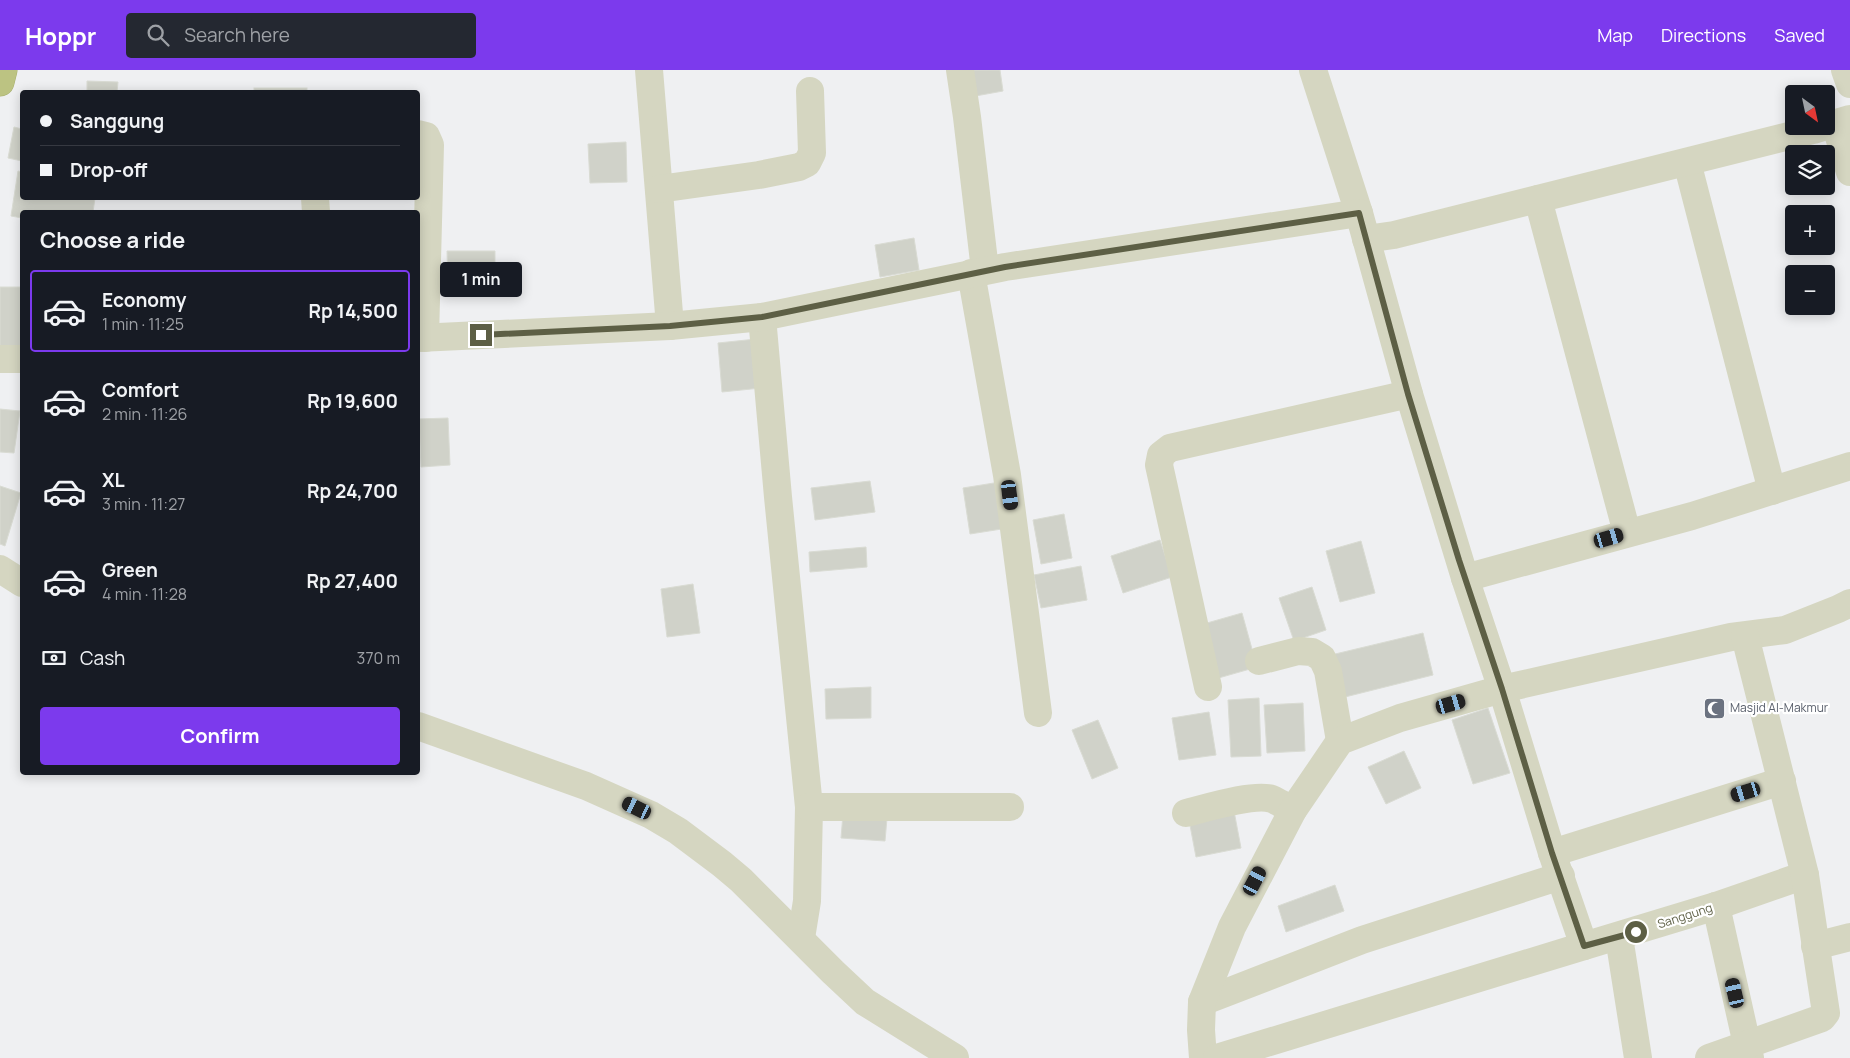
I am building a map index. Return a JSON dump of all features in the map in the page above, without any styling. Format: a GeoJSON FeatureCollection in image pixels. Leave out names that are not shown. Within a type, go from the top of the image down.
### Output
{"type":"FeatureCollection","features":[{"type":"Feature","properties":{"kind":"highway"},"geometry":{"type":"LineString","coordinates":[[0,82],[3,70]]}},
{"type":"Feature","properties":{"kind":"street"},"geometry":{"type":"LineString","coordinates":[[649,70],[670,326]]}},
{"type":"Feature","properties":{"kind":"street"},"geometry":{"type":"LineString","coordinates":[[960,70],[967,117],[978,272],[1038,713]]}},
{"type":"Feature","properties":{"kind":"street"},"geometry":{"type":"LineString","coordinates":[[1313,70],[1359,213],[1408,394],[1556,864],[1584,946]]}},
{"type":"Feature","properties":{"kind":"street"},"geometry":{"type":"LineString","coordinates":[[1845,70],[1850,84]]}},
{"type":"Feature","properties":{"kind":"street"},"geometry":{"type":"LineString","coordinates":[[659,189],[759,176],[803,166],[810,160],[812,153],[810,90]]}},
{"type":"Feature","properties":{"kind":"street"},"geometry":{"type":"LineString","coordinates":[[1366,239],[1394,235],[1842,122],[1850,172]]}},
{"type":"Feature","properties":{"kind":"street"},"geometry":{"type":"LineString","coordinates":[[420,134],[426,136],[430,145],[421,338],[670,326],[762,317],[978,272],[1359,213]]}},
{"type":"Feature","properties":{"kind":"street"},"geometry":{"type":"LineString","coordinates":[[1687,162],[1772,491]]}},
{"type":"Feature","properties":{"kind":"street"},"geometry":{"type":"LineString","coordinates":[[1538,199],[1627,533]]}},
{"type":"Feature","properties":{"kind":"street"},"geometry":{"type":"LineString","coordinates":[[762,317],[809,807],[807,901],[801,938]]}},
{"type":"Feature","properties":{"kind":"street"},"geometry":{"type":"LineString","coordinates":[[0,359],[20,359]]}},
{"type":"Feature","properties":{"kind":"street"},"geometry":{"type":"LineString","coordinates":[[1208,687],[1159,466],[1161,455],[1170,448],[1408,394]]}},
{"type":"Feature","properties":{"kind":"street"},"geometry":{"type":"LineString","coordinates":[[1465,578],[1692,516],[1850,466]]}},
{"type":"Feature","properties":{"kind":"street"},"geometry":{"type":"LineString","coordinates":[[0,570],[20,582]]}},
{"type":"Feature","properties":{"kind":"street"},"geometry":{"type":"LineString","coordinates":[[1203,1058],[1202,1002],[1232,927],[1293,810],[1340,741],[1400,718],[1502,689],[1732,637],[1785,630],[1850,603]]}},
{"type":"Feature","properties":{"kind":"street"},"geometry":{"type":"LineString","coordinates":[[1709,1058],[1749,1052],[1825,1016],[1805,875],[1745,636]]}},
{"type":"Feature","properties":{"kind":"street"},"geometry":{"type":"LineString","coordinates":[[1259,660],[1298,650],[1312,652],[1322,658],[1328,671],[1340,741]]}},
{"type":"Feature","properties":{"kind":"street"},"geometry":{"type":"LineString","coordinates":[[420,727],[586,786],[651,815],[678,831],[722,864],[801,938],[865,1002],[956,1058]]}},
{"type":"Feature","properties":{"kind":"street"},"geometry":{"type":"LineString","coordinates":[[1202,1002],[1556,864],[1782,781]]}},
{"type":"Feature","properties":{"kind":"street"},"geometry":{"type":"LineString","coordinates":[[1186,813],[1254,798],[1270,799],[1293,810]]}},
{"type":"Feature","properties":{"kind":"street"},"geometry":{"type":"LineString","coordinates":[[809,807],[1010,807]]}},
{"type":"Feature","properties":{"kind":"street","name":"Sanggung"},"geometry":{"type":"LineString","coordinates":[[1217,1058],[1619,937],[1805,875]]}},
{"type":"Feature","properties":{"kind":"street"},"geometry":{"type":"LineString","coordinates":[[1716,906],[1749,1052]]}},
{"type":"Feature","properties":{"kind":"street"},"geometry":{"type":"LineString","coordinates":[[1815,946],[1850,936]]}},
{"type":"Feature","properties":{"kind":"street"},"geometry":{"type":"LineString","coordinates":[[1619,937],[1638,1058]]}},
{"type":"Feature","properties":{"kind":"building"},"geometry":{"type":"Polygon","coordinates":[[[966,70],[1000,70],[1003,91],[970,97],[966,70]]]}},
{"type":"Feature","properties":{"kind":"building"},"geometry":{"type":"Polygon","coordinates":[[[87,81],[118,82],[117,90],[87,90],[87,81]]]}},
{"type":"Feature","properties":{"kind":"building"},"geometry":{"type":"Polygon","coordinates":[[[254,88],[307,88],[307,90],[254,90],[254,88]]]}},
{"type":"Feature","properties":{"kind":"building"},"geometry":{"type":"Polygon","coordinates":[[[14,127],[20,128],[20,161],[8,158],[14,127]]]}},
{"type":"Feature","properties":{"kind":"building"},"geometry":{"type":"Polygon","coordinates":[[[626,142],[627,182],[590,183],[588,144],[626,142]]]}},
{"type":"Feature","properties":{"kind":"building"},"geometry":{"type":"Polygon","coordinates":[[[18,171],[20,172],[20,200],[95,200],[93,210],[20,210],[20,218],[11,216],[18,171]]]}},
{"type":"Feature","properties":{"kind":"building"},"geometry":{"type":"Polygon","coordinates":[[[914,238],[919,270],[880,277],[875,245],[914,238]]]}},
{"type":"Feature","properties":{"kind":"building"},"geometry":{"type":"Polygon","coordinates":[[[447,251],[495,251],[495,284],[448,285],[447,251]]]}},
{"type":"Feature","properties":{"kind":"building"},"geometry":{"type":"Polygon","coordinates":[[[0,287],[20,287],[20,351],[0,351],[0,287]]]}},
{"type":"Feature","properties":{"kind":"building"},"geometry":{"type":"Polygon","coordinates":[[[756,339],[761,388],[722,392],[718,343],[756,339]]]}},
{"type":"Feature","properties":{"kind":"building"},"geometry":{"type":"Polygon","coordinates":[[[0,409],[20,411],[14,453],[0,452],[0,409]]]}},
{"type":"Feature","properties":{"kind":"building"},"geometry":{"type":"Polygon","coordinates":[[[448,418],[450,465],[421,467],[420,419],[448,418]]]}},
{"type":"Feature","properties":{"kind":"building"},"geometry":{"type":"Polygon","coordinates":[[[870,481],[875,512],[815,520],[811,488],[870,481]]]}},
{"type":"Feature","properties":{"kind":"building"},"geometry":{"type":"Polygon","coordinates":[[[1000,482],[1008,528],[970,534],[963,488],[1000,482]]]}},
{"type":"Feature","properties":{"kind":"building"},"geometry":{"type":"Polygon","coordinates":[[[0,486],[20,493],[20,496],[5,546],[0,544],[0,486]]]}},
{"type":"Feature","properties":{"kind":"building"},"geometry":{"type":"Polygon","coordinates":[[[1064,514],[1072,558],[1041,564],[1033,520],[1064,514]]]}},
{"type":"Feature","properties":{"kind":"building"},"geometry":{"type":"Polygon","coordinates":[[[1160,540],[1172,577],[1123,593],[1111,556],[1160,540]]]}},
{"type":"Feature","properties":{"kind":"building"},"geometry":{"type":"Polygon","coordinates":[[[1361,541],[1375,593],[1340,602],[1326,551],[1361,541]]]}},
{"type":"Feature","properties":{"kind":"building"},"geometry":{"type":"Polygon","coordinates":[[[866,547],[867,567],[810,572],[809,552],[866,547]]]}},
{"type":"Feature","properties":{"kind":"building"},"geometry":{"type":"Polygon","coordinates":[[[1081,566],[1087,600],[1041,608],[1034,575],[1081,566]]]}},
{"type":"Feature","properties":{"kind":"building"},"geometry":{"type":"Polygon","coordinates":[[[693,584],[700,633],[667,637],[661,589],[693,584]]]}},
{"type":"Feature","properties":{"kind":"building"},"geometry":{"type":"Polygon","coordinates":[[[1312,587],[1326,630],[1294,641],[1279,598],[1312,587]]]}},
{"type":"Feature","properties":{"kind":"building"},"geometry":{"type":"Polygon","coordinates":[[[1242,613],[1257,667],[1215,679],[1200,625],[1242,613]]]}},
{"type":"Feature","properties":{"kind":"building"},"geometry":{"type":"Polygon","coordinates":[[[1423,633],[1433,675],[1341,698],[1331,655],[1423,633]]]}},
{"type":"Feature","properties":{"kind":"building"},"geometry":{"type":"Polygon","coordinates":[[[871,687],[871,718],[826,719],[825,689],[871,687]]]}},
{"type":"Feature","properties":{"kind":"building"},"geometry":{"type":"Polygon","coordinates":[[[1259,698],[1261,756],[1231,757],[1228,700],[1259,698]]]}},
{"type":"Feature","properties":{"kind":"building"},"geometry":{"type":"Polygon","coordinates":[[[1303,703],[1305,751],[1267,753],[1264,705],[1303,703]]]}},
{"type":"Feature","properties":{"kind":"building"},"geometry":{"type":"Polygon","coordinates":[[[1488,708],[1510,773],[1473,784],[1452,720],[1488,708]]]}},
{"type":"Feature","properties":{"kind":"building"},"geometry":{"type":"Polygon","coordinates":[[[1209,712],[1216,755],[1179,760],[1172,718],[1209,712]]]}},
{"type":"Feature","properties":{"kind":"building"},"geometry":{"type":"Polygon","coordinates":[[[1098,720],[1118,768],[1092,779],[1072,730],[1098,720]]]}},
{"type":"Feature","properties":{"kind":"building"},"geometry":{"type":"Polygon","coordinates":[[[1404,751],[1421,788],[1386,804],[1368,767],[1404,751]]]}},
{"type":"Feature","properties":{"kind":"building"},"geometry":{"type":"Polygon","coordinates":[[[1234,811],[1241,848],[1196,857],[1189,820],[1234,811]]]}},
{"type":"Feature","properties":{"kind":"building"},"geometry":{"type":"Polygon","coordinates":[[[843,814],[887,818],[885,841],[841,838],[843,814]]]}},
{"type":"Feature","properties":{"kind":"building"},"geometry":{"type":"Polygon","coordinates":[[[1335,885],[1344,911],[1286,932],[1278,906],[1335,885]]]}},
{"type":"Feature","properties":{"kind":"place","name":"Masjid Al-Makmur"},"geometry":{"type":"Point","coordinates":[1714,708]}},
{"type":"Feature","properties":{"kind":"route"},"geometry":{"type":"LineString","coordinates":[[481,335],[670,326],[762,317],[1005,267],[1359,213],[1408,394],[1552,853],[1584,946],[1636,932]]}}]}
